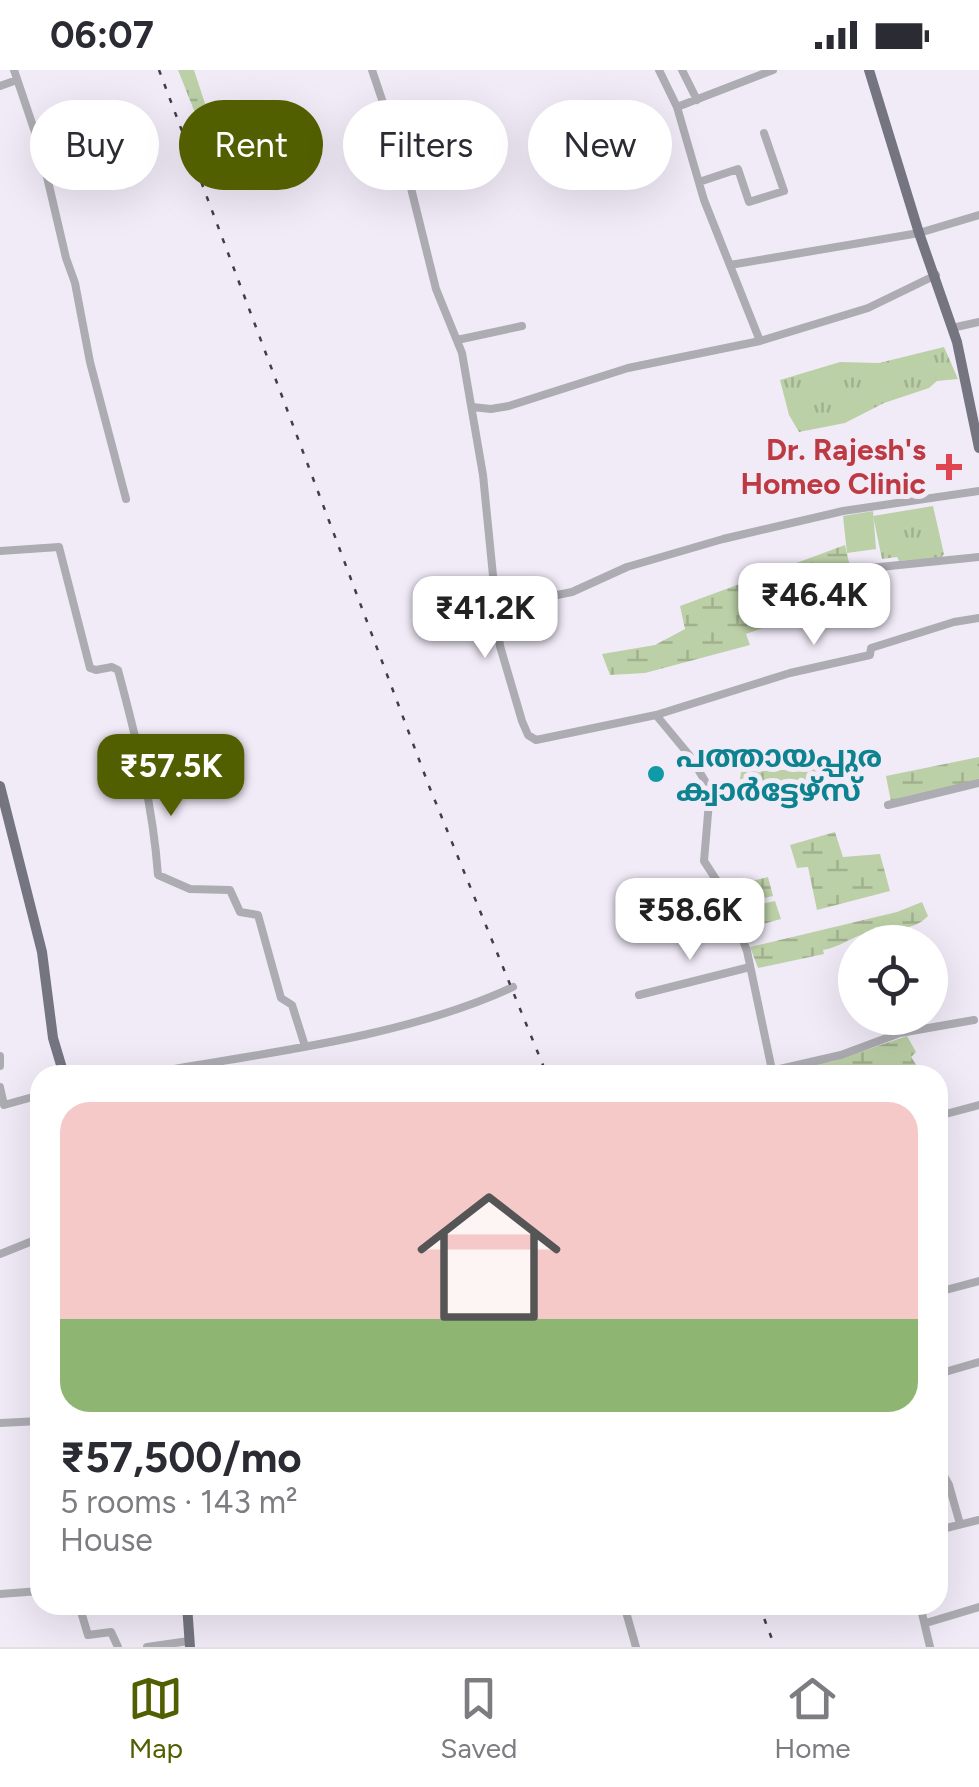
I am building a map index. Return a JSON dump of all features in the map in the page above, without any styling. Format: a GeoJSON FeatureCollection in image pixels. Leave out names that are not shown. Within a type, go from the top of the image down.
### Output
{"type":"FeatureCollection","features":[{"type":"Feature","properties":{"kind":"main road"},"geometry":{"type":"LineString","coordinates":[[869,70],[952,328],[979,448]]}},
{"type":"Feature","properties":{"kind":"main road"},"geometry":{"type":"LineString","coordinates":[[0,786],[42,952],[52,1038],[61,1065]]}},
{"type":"Feature","properties":{"kind":"main road"},"geometry":{"type":"LineString","coordinates":[[187,1615],[190,1644]]}},
{"type":"Feature","properties":{"kind":"street"},"geometry":{"type":"LineString","coordinates":[[372,70],[408,180],[436,290],[462,353],[484,475],[500,646],[528,735],[545,740],[656,715],[790,673],[870,655],[871,648],[979,618]]}},
{"type":"Feature","properties":{"kind":"street"},"geometry":{"type":"LineString","coordinates":[[659,70],[677,107],[698,182],[760,341]]}},
{"type":"Feature","properties":{"kind":"street"},"geometry":{"type":"LineString","coordinates":[[682,70],[697,100]]}},
{"type":"Feature","properties":{"kind":"street"},"geometry":{"type":"LineString","coordinates":[[677,107],[773,70]]}},
{"type":"Feature","properties":{"kind":"street"},"geometry":{"type":"LineString","coordinates":[[0,86],[16,75],[27,100],[126,499]]}},
{"type":"Feature","properties":{"kind":"street"},"geometry":{"type":"LineString","coordinates":[[698,182],[738,169],[749,202],[784,191],[764,133]]}},
{"type":"Feature","properties":{"kind":"street"},"geometry":{"type":"LineString","coordinates":[[730,265],[919,233],[979,215]]}},
{"type":"Feature","properties":{"kind":"street"},"geometry":{"type":"LineString","coordinates":[[472,408],[491,410],[628,368],[760,341],[868,308],[936,275]]}},
{"type":"Feature","properties":{"kind":"street"},"geometry":{"type":"LineString","coordinates":[[952,328],[979,322]]}},
{"type":"Feature","properties":{"kind":"street"},"geometry":{"type":"LineString","coordinates":[[457,340],[522,326]]}},
{"type":"Feature","properties":{"kind":"street"},"geometry":{"type":"LineString","coordinates":[[497,607],[572,592],[627,566],[722,539],[843,510],[979,491]]}},
{"type":"Feature","properties":{"kind":"street"},"geometry":{"type":"LineString","coordinates":[[0,551],[59,547],[90,668],[112,666],[118,670],[155,834],[158,875],[190,889],[230,890],[240,912],[258,915],[281,998],[292,1006],[305,1046]]}},
{"type":"Feature","properties":{"kind":"street"},"geometry":{"type":"LineString","coordinates":[[850,570],[979,556]]}},
{"type":"Feature","properties":{"kind":"street"},"geometry":{"type":"LineString","coordinates":[[656,715],[705,781],[709,802],[704,861],[726,896],[750,968],[770,1065]]}},
{"type":"Feature","properties":{"kind":"street"},"geometry":{"type":"LineString","coordinates":[[888,806],[979,783]]}},
{"type":"Feature","properties":{"kind":"street"},"geometry":{"type":"LineString","coordinates":[[639,995],[750,968]]}},
{"type":"Feature","properties":{"kind":"street"},"geometry":{"type":"LineString","coordinates":[[196,1065],[356,1036],[443,1012],[513,987]]}},
{"type":"Feature","properties":{"kind":"street"},"geometry":{"type":"LineString","coordinates":[[802,1065],[900,1033],[974,1020]]}},
{"type":"Feature","properties":{"kind":"street"},"geometry":{"type":"LineString","coordinates":[[0,1056],[0,1066]]}},
{"type":"Feature","properties":{"kind":"street"},"geometry":{"type":"LineString","coordinates":[[0,1086],[2,1105],[30,1098]]}},
{"type":"Feature","properties":{"kind":"street"},"geometry":{"type":"LineString","coordinates":[[948,1113],[979,1105]]}},
{"type":"Feature","properties":{"kind":"street"},"geometry":{"type":"LineString","coordinates":[[0,1254],[30,1242]]}},
{"type":"Feature","properties":{"kind":"street"},"geometry":{"type":"LineString","coordinates":[[948,1290],[979,1282]]}},
{"type":"Feature","properties":{"kind":"street"},"geometry":{"type":"LineString","coordinates":[[948,1371],[979,1362]]}},
{"type":"Feature","properties":{"kind":"street"},"geometry":{"type":"LineString","coordinates":[[0,1423],[30,1422]]}},
{"type":"Feature","properties":{"kind":"street"},"geometry":{"type":"LineString","coordinates":[[948,1485],[960,1524]]}},
{"type":"Feature","properties":{"kind":"street"},"geometry":{"type":"LineString","coordinates":[[948,1527],[979,1520]]}},
{"type":"Feature","properties":{"kind":"street"},"geometry":{"type":"LineString","coordinates":[[0,1594],[30,1592]]}},
{"type":"Feature","properties":{"kind":"street"},"geometry":{"type":"LineString","coordinates":[[926,1623],[979,1608]]}},
{"type":"Feature","properties":{"kind":"street"},"geometry":{"type":"LineString","coordinates":[[82,1615],[88,1635],[111,1632],[118,1647]]}},
{"type":"Feature","properties":{"kind":"street"},"geometry":{"type":"LineString","coordinates":[[627,1615],[636,1647]]}},
{"type":"Feature","properties":{"kind":"street"},"geometry":{"type":"LineString","coordinates":[[923,1615],[930,1647]]}},
{"type":"Feature","properties":{"kind":"street"},"geometry":{"type":"LineString","coordinates":[[147,1647],[190,1644]]}},
{"type":"Feature","properties":{"kind":"green space"},"geometry":{"type":"Polygon","coordinates":[[[178,70],[194,70],[204,100],[190,100],[178,70]]]}},
{"type":"Feature","properties":{"kind":"green space"},"geometry":{"type":"Polygon","coordinates":[[[944,347],[958,379],[937,381],[929,388],[884,403],[845,423],[799,432],[789,415],[780,380],[840,362],[879,363],[944,347]]]}},
{"type":"Feature","properties":{"kind":"green space"},"geometry":{"type":"Polygon","coordinates":[[[933,506],[944,554],[941,558],[882,559],[873,516],[933,506]]]}},
{"type":"Feature","properties":{"kind":"green space"},"geometry":{"type":"Polygon","coordinates":[[[873,511],[876,549],[847,553],[843,516],[873,511]]]}},
{"type":"Feature","properties":{"kind":"green space"},"geometry":{"type":"Polygon","coordinates":[[[845,545],[856,593],[847,598],[746,634],[750,645],[645,673],[610,675],[602,654],[655,645],[685,629],[680,606],[845,545]]]}},
{"type":"Feature","properties":{"kind":"green space"},"geometry":{"type":"Polygon","coordinates":[[[979,757],[979,782],[891,802],[886,776],[979,757]]]}},
{"type":"Feature","properties":{"kind":"green space"},"geometry":{"type":"Polygon","coordinates":[[[820,768],[814,786],[730,804],[728,788],[739,786],[741,772],[820,768]]]}},
{"type":"Feature","properties":{"kind":"green space"},"geometry":{"type":"Polygon","coordinates":[[[835,832],[843,857],[880,854],[890,891],[817,910],[808,867],[797,868],[790,845],[835,832]]]}},
{"type":"Feature","properties":{"kind":"green space"},"geometry":{"type":"Polygon","coordinates":[[[768,877],[773,896],[733,905],[728,887],[768,877]]]}},
{"type":"Feature","properties":{"kind":"green space"},"geometry":{"type":"Polygon","coordinates":[[[775,901],[781,919],[742,930],[734,910],[775,901]]]}},
{"type":"Feature","properties":{"kind":"green space"},"geometry":{"type":"Polygon","coordinates":[[[922,902],[928,916],[914,925],[842,925],[922,902]]]}},
{"type":"Feature","properties":{"kind":"green space"},"geometry":{"type":"Polygon","coordinates":[[[838,926],[838,945],[823,950],[824,954],[758,968],[750,947],[838,926]]]}},
{"type":"Feature","properties":{"kind":"green space"},"geometry":{"type":"Polygon","coordinates":[[[907,1036],[916,1052],[911,1057],[916,1065],[809,1065],[834,1061],[907,1036]]]}},
{"type":"Feature","properties":{"kind":"railway"},"geometry":{"type":"LineString","coordinates":[[159,70],[429,786],[543,1065]]}},
{"type":"Feature","properties":{"kind":"railway"},"geometry":{"type":"LineString","coordinates":[[763,1615],[775,1647]]}},
{"type":"Feature","properties":{"kind":"place","name":"Dr. Rajesh's Homeo Clinic"},"geometry":{"type":"Point","coordinates":[949,467]}},
{"type":"Feature","properties":{"kind":"place","name":"പത്തായപ്പുര ക്വാർട്ടേഴ്സ്"},"geometry":{"type":"Point","coordinates":[656,774]}}]}
